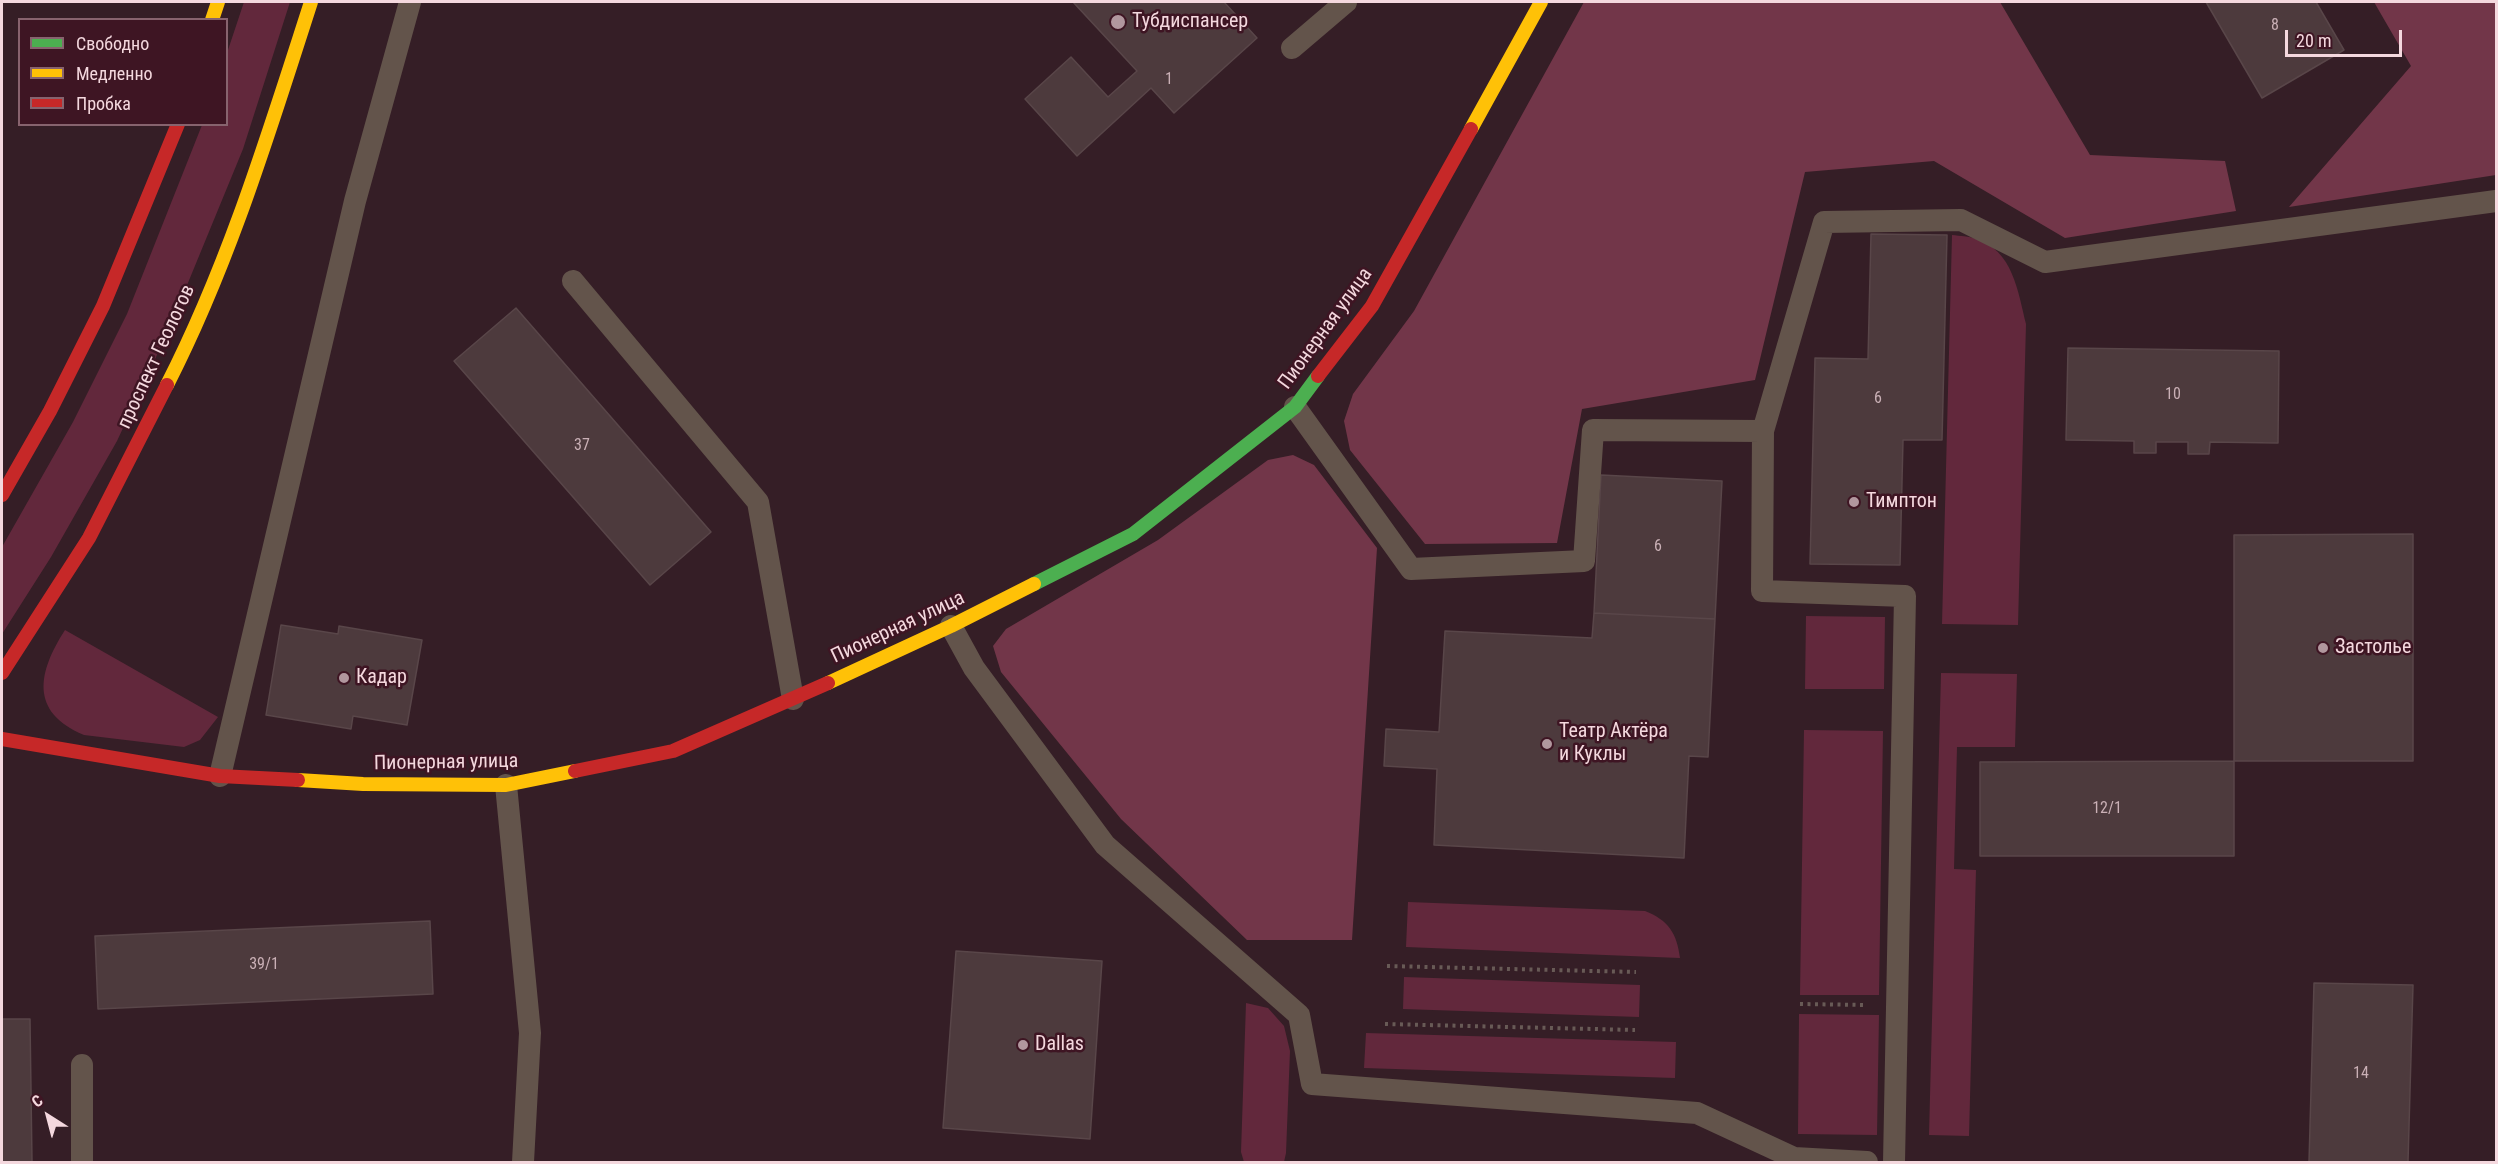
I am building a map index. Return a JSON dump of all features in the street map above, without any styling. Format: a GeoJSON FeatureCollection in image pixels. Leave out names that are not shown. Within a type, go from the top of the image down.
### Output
{"type":"FeatureCollection","features":[{"type":"Feature","properties":{"kind":"street"},"geometry":{"type":"LineString","coordinates":[[213,18],[218,2]]}},
{"type":"Feature","properties":{"kind":"street","name":"проспект Геологов"},"geometry":{"type":"LineString","coordinates":[[2,673],[89,538],[193,334],[262,155],[311,2]]}},
{"type":"Feature","properties":{"kind":"street","name":"Пионерная улица"},"geometry":{"type":"LineString","coordinates":[[2,739],[219,776],[363,784],[506,785],[673,751],[951,626],[1133,534],[1295,407],[1372,306],[1535,4]]}},
{"type":"Feature","properties":{"kind":"street"},"geometry":{"type":"LineString","coordinates":[[2,495],[50,411],[103,306],[177,126]]}},
{"type":"Feature","properties":{"kind":"lane"},"geometry":{"type":"LineString","coordinates":[[219,776],[355,201],[410,2]]}},
{"type":"Feature","properties":{"kind":"lane"},"geometry":{"type":"LineString","coordinates":[[1292,48],[1346,2]]}},
{"type":"Feature","properties":{"kind":"lane"},"geometry":{"type":"LineString","coordinates":[[1894,1162],[1905,596],[1762,591],[1763,431],[1824,222],[1961,220],[2045,262],[2496,201]]}},
{"type":"Feature","properties":{"kind":"lane"},"geometry":{"type":"LineString","coordinates":[[573,281],[758,502],[793,699]]}},
{"type":"Feature","properties":{"kind":"lane"},"geometry":{"type":"LineString","coordinates":[[1295,407],[1411,569],[1584,561],[1593,430],[1763,431]]}},
{"type":"Feature","properties":{"kind":"lane"},"geometry":{"type":"LineString","coordinates":[[951,626],[974,668],[1105,845],[1299,1015],[1311,1083],[1697,1113],[1794,1158],[1868,1162]]}},
{"type":"Feature","properties":{"kind":"lane"},"geometry":{"type":"LineString","coordinates":[[506,785],[530,1033],[523,1162]]}},
{"type":"Feature","properties":{"kind":"lane"},"geometry":{"type":"LineString","coordinates":[[82,1065],[82,1162]]}},
{"type":"Feature","properties":{"kind":"path"},"geometry":{"type":"LineString","coordinates":[[1387,966],[1636,972]]}},
{"type":"Feature","properties":{"kind":"path"},"geometry":{"type":"LineString","coordinates":[[1800,1004],[1867,1005]]}},
{"type":"Feature","properties":{"kind":"path"},"geometry":{"type":"LineString","coordinates":[[1385,1024],[1635,1030]]}},
{"type":"Feature","properties":{"kind":"shaded area"},"geometry":{"type":"Polygon","coordinates":[[[244,2],[290,2],[243,149],[169,329],[117,441],[51,557],[2,634],[2,547],[73,422],[127,314],[202,126],[228,126],[228,50],[244,2]]]}},
{"type":"Feature","properties":{"kind":"shaded area"},"geometry":{"type":"Polygon","coordinates":[[[1584,2],[2000,2],[2090,155],[2225,161],[2236,211],[2065,238],[1934,161],[1805,172],[1755,380],[1582,409],[1557,543],[1425,544],[1350,450],[1344,421],[1353,394],[1414,311],[1584,2]]]}},
{"type":"Feature","properties":{"kind":"shaded area"},"geometry":{"type":"Polygon","coordinates":[[[2374,2],[2496,2],[2496,175],[2289,207],[2411,66],[2374,2]]]}},
{"type":"Feature","properties":{"kind":"shaded area"},"geometry":{"type":"Polygon","coordinates":[[[1952,235],[1976,239],[1988,244],[1998,252],[2012,274],[2026,324],[2018,625],[1942,624],[1952,235]]]}},
{"type":"Feature","properties":{"kind":"shaded area"},"geometry":{"type":"Polygon","coordinates":[[[1293,455],[1314,465],[1377,548],[1352,940],[1247,940],[1121,819],[1001,672],[993,646],[1006,629],[1158,540],[1268,460],[1293,455]]]}},
{"type":"Feature","properties":{"kind":"shaded area"},"geometry":{"type":"Polygon","coordinates":[[[1806,616],[1885,617],[1884,689],[1805,689],[1806,616]]]}},
{"type":"Feature","properties":{"kind":"shaded area"},"geometry":{"type":"Polygon","coordinates":[[[65,630],[218,717],[200,740],[184,747],[84,735],[66,726],[54,715],[47,703],[44,690],[49,661],[65,630]]]}},
{"type":"Feature","properties":{"kind":"shaded area"},"geometry":{"type":"Polygon","coordinates":[[[1941,673],[2017,674],[2015,747],[1957,747],[1954,869],[1976,870],[1969,1136],[1929,1135],[1941,673]]]}},
{"type":"Feature","properties":{"kind":"shaded area"},"geometry":{"type":"Polygon","coordinates":[[[1804,730],[1883,731],[1879,995],[1800,995],[1804,730]]]}},
{"type":"Feature","properties":{"kind":"shaded area"},"geometry":{"type":"Polygon","coordinates":[[[1408,902],[1645,911],[1660,919],[1670,929],[1674,935],[1680,958],[1406,947],[1408,902]]]}},
{"type":"Feature","properties":{"kind":"shaded area"},"geometry":{"type":"Polygon","coordinates":[[[1404,977],[1640,985],[1639,1017],[1403,1009],[1404,977]]]}},
{"type":"Feature","properties":{"kind":"shaded area"},"geometry":{"type":"Polygon","coordinates":[[[1246,1003],[1268,1008],[1284,1026],[1290,1051],[1284,1162],[1244,1162],[1241,1152],[1246,1003]]]}},
{"type":"Feature","properties":{"kind":"shaded area"},"geometry":{"type":"Polygon","coordinates":[[[1799,1014],[1879,1015],[1877,1135],[1798,1134],[1799,1014]]]}},
{"type":"Feature","properties":{"kind":"shaded area"},"geometry":{"type":"Polygon","coordinates":[[[1366,1033],[1676,1042],[1675,1078],[1364,1068],[1366,1033]]]}},
{"type":"Feature","properties":{"kind":"building"},"geometry":{"type":"Polygon","coordinates":[[[1073,2],[1224,2],[1257,38],[1174,113],[1151,88],[1077,156],[1025,99],[1071,57],[1108,97],[1137,71],[1073,2]]]}},
{"type":"Feature","properties":{"kind":"building"},"geometry":{"type":"Polygon","coordinates":[[[2206,2],[2316,2],[2344,50],[2262,98],[2206,2]]]}},
{"type":"Feature","properties":{"kind":"building"},"geometry":{"type":"Polygon","coordinates":[[[1871,234],[1947,235],[1942,440],[1903,440],[1900,565],[1810,564],[1815,358],[1868,359],[1871,234]]]}},
{"type":"Feature","properties":{"kind":"building"},"geometry":{"type":"Polygon","coordinates":[[[516,308],[711,532],[650,585],[454,361],[516,308]]]}},
{"type":"Feature","properties":{"kind":"building"},"geometry":{"type":"Polygon","coordinates":[[[2068,348],[2279,351],[2278,443],[2210,442],[2209,454],[2188,454],[2188,442],[2156,442],[2156,453],[2134,453],[2134,441],[2066,440],[2068,348]]]}},
{"type":"Feature","properties":{"kind":"building"},"geometry":{"type":"Polygon","coordinates":[[[1601,475],[1722,481],[1715,619],[1594,613],[1601,475]]]}},
{"type":"Feature","properties":{"kind":"building","name":"Застолье"},"geometry":{"type":"Polygon","coordinates":[[[2413,534],[2413,761],[2234,761],[2234,535],[2413,534]]]}},
{"type":"Feature","properties":{"kind":"building","name":"Театр Актёра и Куклы"},"geometry":{"type":"Polygon","coordinates":[[[1594,613],[1715,619],[1708,757],[1689,756],[1684,858],[1434,845],[1437,769],[1384,766],[1386,729],[1439,732],[1445,631],[1592,638],[1594,613]]]}},
{"type":"Feature","properties":{"kind":"building","name":"Кадар"},"geometry":{"type":"Polygon","coordinates":[[[281,625],[338,634],[339,626],[422,640],[407,725],[353,716],[351,729],[266,715],[281,625]]]}},
{"type":"Feature","properties":{"kind":"building"},"geometry":{"type":"Polygon","coordinates":[[[2234,761],[2234,856],[1980,856],[1980,762],[2234,761]]]}},
{"type":"Feature","properties":{"kind":"building"},"geometry":{"type":"Polygon","coordinates":[[[430,921],[433,994],[98,1009],[95,936],[430,921]]]}},
{"type":"Feature","properties":{"kind":"building","name":"Dallas"},"geometry":{"type":"Polygon","coordinates":[[[956,951],[1102,961],[1090,1139],[943,1128],[956,951]]]}},
{"type":"Feature","properties":{"kind":"building"},"geometry":{"type":"Polygon","coordinates":[[[2314,983],[2413,985],[2408,1162],[2309,1162],[2314,983]]]}},
{"type":"Feature","properties":{"kind":"building"},"geometry":{"type":"Polygon","coordinates":[[[2,1019],[30,1019],[32,1162],[2,1162],[2,1019]]]}},
{"type":"Feature","properties":{"kind":"traffic: fast"},"geometry":{"type":"LineString","coordinates":[[1034,584],[1133,534],[1295,407],[1318,376]]}},
{"type":"Feature","properties":{"kind":"traffic: slow"},"geometry":{"type":"LineString","coordinates":[[213,18],[218,2]]}},
{"type":"Feature","properties":{"kind":"traffic: slow"},"geometry":{"type":"LineString","coordinates":[[167,385],[229,245],[311,2]]}},
{"type":"Feature","properties":{"kind":"traffic: slow"},"geometry":{"type":"LineString","coordinates":[[1471,129],[1541,2]]}},
{"type":"Feature","properties":{"kind":"traffic: slow"},"geometry":{"type":"LineString","coordinates":[[828,683],[951,626],[1034,584]]}},
{"type":"Feature","properties":{"kind":"traffic: slow"},"geometry":{"type":"LineString","coordinates":[[298,780],[363,784],[506,785],[575,771]]}},
{"type":"Feature","properties":{"kind":"traffic: jam"},"geometry":{"type":"LineString","coordinates":[[2,495],[50,411],[103,306],[177,126]]}},
{"type":"Feature","properties":{"kind":"traffic: jam"},"geometry":{"type":"LineString","coordinates":[[1318,376],[1372,306],[1471,129]]}},
{"type":"Feature","properties":{"kind":"traffic: jam"},"geometry":{"type":"LineString","coordinates":[[2,673],[89,538],[167,385]]}},
{"type":"Feature","properties":{"kind":"traffic: jam"},"geometry":{"type":"LineString","coordinates":[[575,771],[673,751],[828,683]]}},
{"type":"Feature","properties":{"kind":"traffic: jam"},"geometry":{"type":"LineString","coordinates":[[2,739],[220,776],[298,780]]}},
{"type":"Feature","properties":{"kind":"place","name":"Тубдиспансер"},"geometry":{"type":"Point","coordinates":[1118,22]}},
{"type":"Feature","properties":{"kind":"place","name":"Тимптон"},"geometry":{"type":"Point","coordinates":[1854,502]}},
{"type":"Feature","properties":{"kind":"place","name":"Застолье"},"geometry":{"type":"Point","coordinates":[2323,648]}},
{"type":"Feature","properties":{"kind":"place","name":"Кадар"},"geometry":{"type":"Point","coordinates":[344,678]}},
{"type":"Feature","properties":{"kind":"place","name":"Театр Актёра и Куклы"},"geometry":{"type":"Point","coordinates":[1547,744]}},
{"type":"Feature","properties":{"kind":"place","name":"Dallas"},"geometry":{"type":"Point","coordinates":[1023,1045]}}]}
